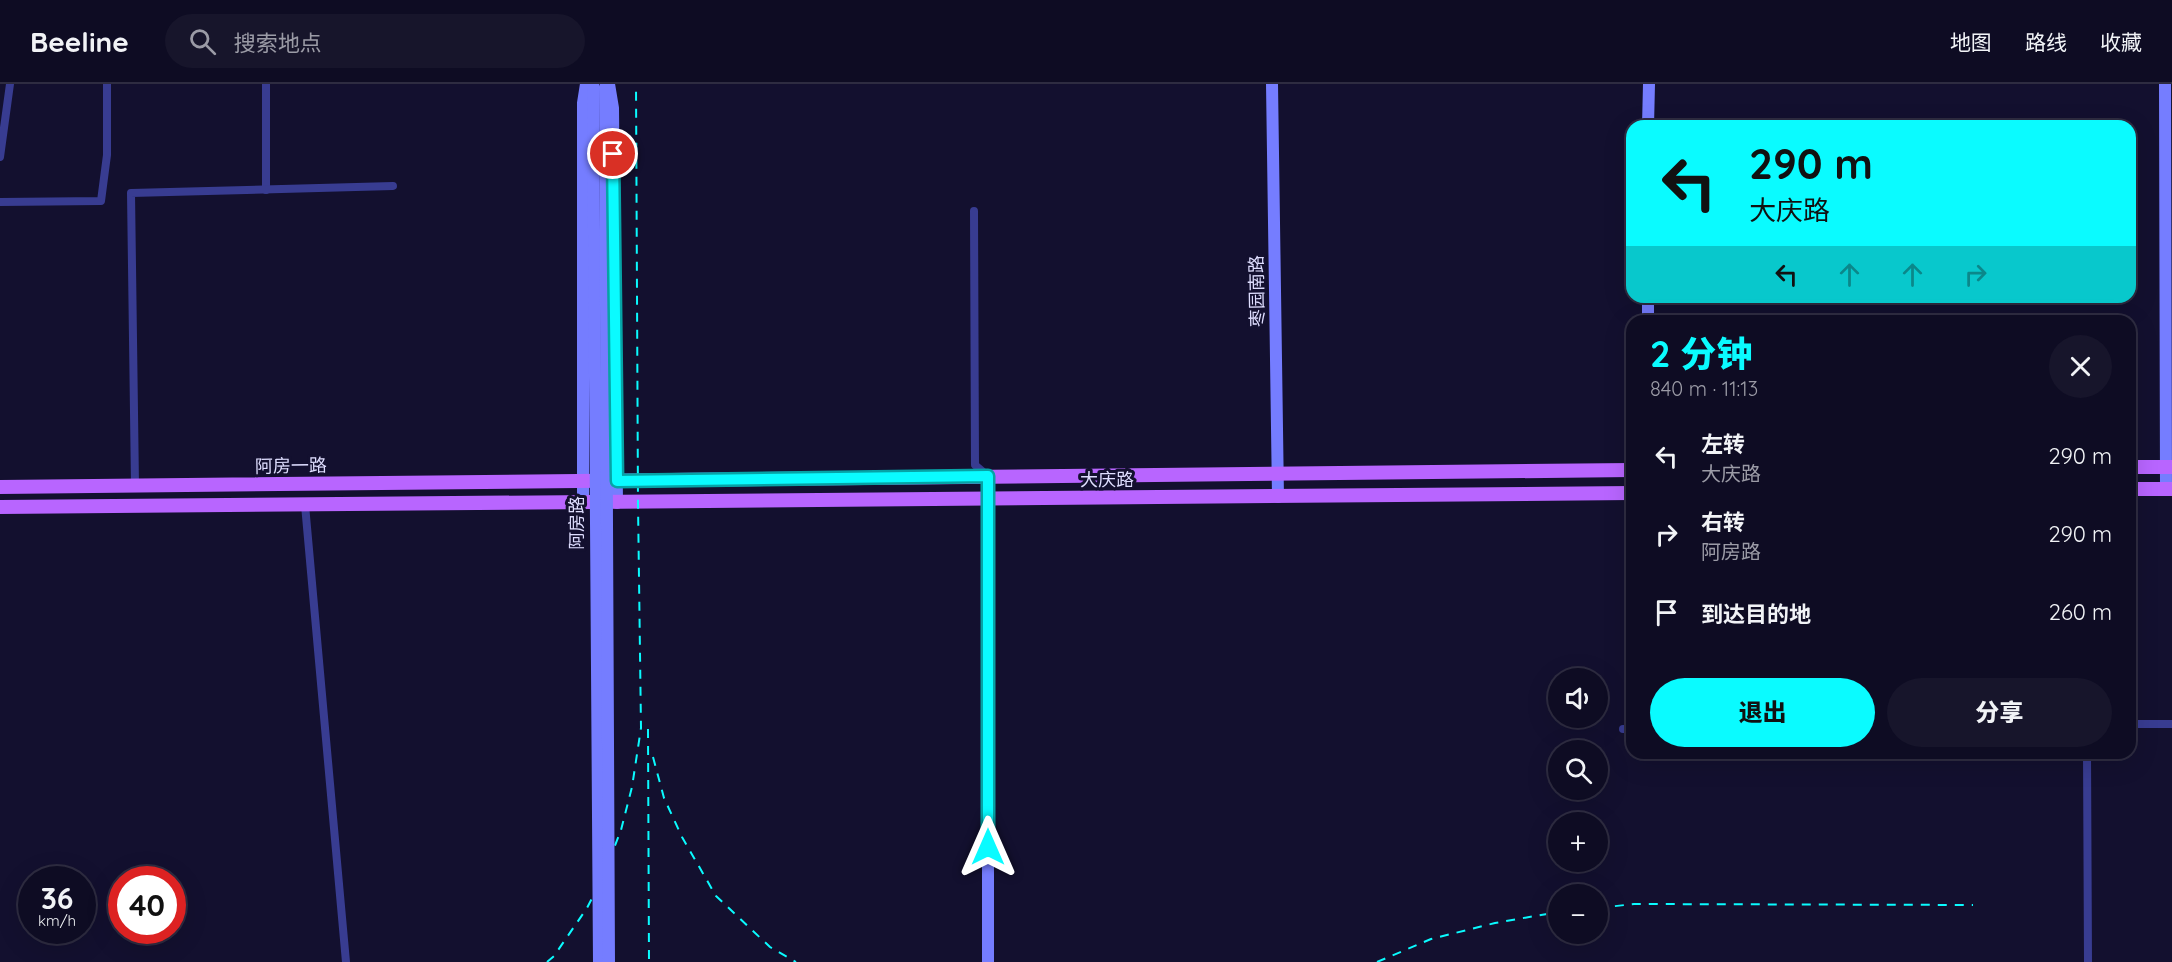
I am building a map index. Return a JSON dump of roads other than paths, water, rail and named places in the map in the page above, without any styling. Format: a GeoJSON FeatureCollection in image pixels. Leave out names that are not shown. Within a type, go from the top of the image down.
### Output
{"type":"FeatureCollection","features":[{"type":"Feature","properties":{"kind":"main road","name":"阿房路"},"geometry":{"type":"LineString","coordinates":[[583,503],[583,103],[586,84]]}},
{"type":"Feature","properties":{"kind":"main road","name":"枣园南路"},"geometry":{"type":"LineString","coordinates":[[1272,84],[1278,497]]}},
{"type":"Feature","properties":{"kind":"main road"},"geometry":{"type":"LineString","coordinates":[[1648,84],[1648,120]]}},
{"type":"Feature","properties":{"kind":"main road"},"geometry":{"type":"LineString","coordinates":[[2136,489],[2169,489],[2165,84]]}},
{"type":"Feature","properties":{"kind":"main road","name":"阿房路"},"geometry":{"type":"LineString","coordinates":[[599,962],[601,85]]}},
{"type":"Feature","properties":{"kind":"main road","name":"阿房路"},"geometry":{"type":"LineString","coordinates":[[601,85],[609,962]]}},
{"type":"Feature","properties":{"kind":"main road"},"geometry":{"type":"LineString","coordinates":[[601,85],[613,108],[617,503]]}},
{"type":"Feature","properties":{"kind":"main road"},"geometry":{"type":"LineString","coordinates":[[2136,467],[2169,467]]}},
{"type":"Feature","properties":{"kind":"main road","name":"大庆路"},"geometry":{"type":"LineString","coordinates":[[583,481],[1626,470]]}},
{"type":"Feature","properties":{"kind":"main road"},"geometry":{"type":"LineString","coordinates":[[988,476],[988,962]]}},
{"type":"Feature","properties":{"kind":"main road","name":"阿房一路"},"geometry":{"type":"LineString","coordinates":[[0,487],[583,481]]}},
{"type":"Feature","properties":{"kind":"main road"},"geometry":{"type":"LineString","coordinates":[[182,485],[182,506]]}},
{"type":"Feature","properties":{"kind":"main road"},"geometry":{"type":"LineString","coordinates":[[217,485],[218,506]]}},
{"type":"Feature","properties":{"kind":"main road","name":"大庆路"},"geometry":{"type":"LineString","coordinates":[[583,503],[1626,493]]}},
{"type":"Feature","properties":{"kind":"main road"},"geometry":{"type":"LineString","coordinates":[[0,507],[583,503]]}},
{"type":"Feature","properties":{"kind":"street"},"geometry":{"type":"LineString","coordinates":[[0,157],[10,84]]}},
{"type":"Feature","properties":{"kind":"street"},"geometry":{"type":"LineString","coordinates":[[0,202],[101,201],[107,155],[107,84]]}},
{"type":"Feature","properties":{"kind":"street"},"geometry":{"type":"LineString","coordinates":[[266,84],[266,190]]}},
{"type":"Feature","properties":{"kind":"street"},"geometry":{"type":"LineString","coordinates":[[135,485],[131,194],[393,186]]}},
{"type":"Feature","properties":{"kind":"street"},"geometry":{"type":"LineString","coordinates":[[974,211],[975,465],[988,476]]}},
{"type":"Feature","properties":{"kind":"street"},"geometry":{"type":"LineString","coordinates":[[305,505],[346,962]]}},
{"type":"Feature","properties":{"kind":"street"},"geometry":{"type":"LineString","coordinates":[[2136,724],[2172,724]]}},
{"type":"Feature","properties":{"kind":"street"},"geometry":{"type":"LineString","coordinates":[[2086,759],[2088,962]]}},
{"type":"Feature","properties":{"kind":"railway"},"geometry":{"type":"LineString","coordinates":[[547,962],[554,956],[587,908],[602,879],[621,830],[632,787],[641,728],[636,84]]}},
{"type":"Feature","properties":{"kind":"railway"},"geometry":{"type":"LineString","coordinates":[[648,729],[649,962]]}},
{"type":"Feature","properties":{"kind":"railway"},"geometry":{"type":"LineString","coordinates":[[653,757],[664,798],[682,837],[716,896],[770,947],[796,962]]}},
{"type":"Feature","properties":{"kind":"railway"},"geometry":{"type":"LineString","coordinates":[[1608,907],[1634,904],[1973,905]]}},
{"type":"Feature","properties":{"kind":"railway"},"geometry":{"type":"LineString","coordinates":[[1377,962],[1431,939],[1495,923],[1548,914]]}}]}
